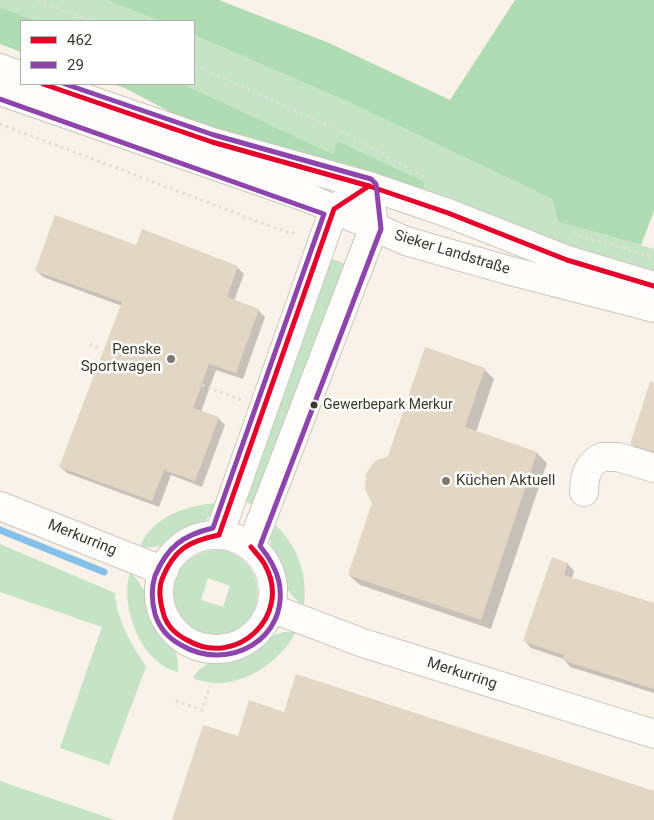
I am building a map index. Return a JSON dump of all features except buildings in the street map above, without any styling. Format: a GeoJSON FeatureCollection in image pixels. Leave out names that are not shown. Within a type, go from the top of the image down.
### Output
{"type":"FeatureCollection","features":[{"type":"Feature","properties":{"kind":"street"},"geometry":{"type":"LineString","coordinates":[[0,68],[20,76]]}},
{"type":"Feature","properties":{"kind":"street","name":"Sieker Landstraße"},"geometry":{"type":"LineString","coordinates":[[46,85],[212,142],[369,186],[448,213],[567,260],[654,286]]}},
{"type":"Feature","properties":{"kind":"street","name":"Sieker Landstraße"},"geometry":{"type":"LineString","coordinates":[[0,91],[334,209],[374,227],[436,250],[654,308]]}},
{"type":"Feature","properties":{"kind":"street"},"geometry":{"type":"LineString","coordinates":[[219,535],[334,209],[369,186],[374,227],[251,547]]}},
{"type":"Feature","properties":{"kind":"street"},"geometry":{"type":"LineString","coordinates":[[584,492],[584,479],[589,468],[602,457],[618,457],[654,468]]}},
{"type":"Feature","properties":{"kind":"street","name":"Merkurring"},"geometry":{"type":"LineString","coordinates":[[0,506],[164,571]]}},
{"type":"Feature","properties":{"kind":"street"},"geometry":{"type":"LineString","coordinates":[[219,535],[233,538],[251,547],[264,560],[270,572],[273,590],[271,608],[258,631],[242,643],[222,649],[196,646],[178,634],[165,617],[159,592],[164,571],[173,555],[187,543],[200,538],[219,535]]}},
{"type":"Feature","properties":{"kind":"street","name":"Merkurring"},"geometry":{"type":"LineString","coordinates":[[271,608],[363,643],[654,734]]}},
{"type":"Feature","properties":{"kind":"path"},"geometry":{"type":"LineString","coordinates":[[38,0],[88,20]]}},
{"type":"Feature","properties":{"kind":"path"},"geometry":{"type":"LineString","coordinates":[[195,64],[352,137],[407,168]]}},
{"type":"Feature","properties":{"kind":"path"},"geometry":{"type":"LineString","coordinates":[[0,124],[286,232],[298,233]]}},
{"type":"Feature","properties":{"kind":"path"},"geometry":{"type":"LineString","coordinates":[[90,344],[98,347]]}},
{"type":"Feature","properties":{"kind":"path"},"geometry":{"type":"LineString","coordinates":[[202,385],[246,402]]}},
{"type":"Feature","properties":{"kind":"path"},"geometry":{"type":"LineString","coordinates":[[176,702],[202,710],[210,686]]}},
{"type":"Feature","properties":{"kind":"green space"},"geometry":{"type":"Polygon","coordinates":[[[0,0],[107,0],[157,20],[33,20],[0,7],[0,0]]]}},
{"type":"Feature","properties":{"kind":"green space"},"geometry":{"type":"Polygon","coordinates":[[[107,0],[219,0],[329,43],[450,100],[515,0],[654,0],[654,211],[641,245],[558,222],[552,199],[353,104],[195,35],[195,20],[157,20],[107,0]]]}},
{"type":"Feature","properties":{"kind":"green space"},"geometry":{"type":"Polygon","coordinates":[[[0,7],[33,20],[20,20],[20,52],[0,44],[0,7]]]}},
{"type":"Feature","properties":{"kind":"green space"},"geometry":{"type":"Polygon","coordinates":[[[195,35],[353,104],[552,199],[558,222],[654,249],[654,273],[575,250],[422,193],[337,141],[333,154],[185,85],[195,85],[195,35]]]}},
{"type":"Feature","properties":{"kind":"green space"},"geometry":{"type":"Polygon","coordinates":[[[114,85],[185,85],[333,154],[337,141],[424,182],[422,193],[228,135],[176,115],[125,88],[114,85]]]}},
{"type":"Feature","properties":{"kind":"green space"},"geometry":{"type":"Polygon","coordinates":[[[326,257],[346,264],[258,507],[241,500],[326,257]]]}},
{"type":"Feature","properties":{"kind":"green space"},"geometry":{"type":"Polygon","coordinates":[[[220,503],[205,521],[185,536],[163,545],[140,547],[145,536],[162,520],[184,509],[220,503]]]}},
{"type":"Feature","properties":{"kind":"green space"},"geometry":{"type":"Polygon","coordinates":[[[272,522],[288,540],[299,560],[304,582],[304,606],[288,590],[277,568],[271,544],[272,522]]]}},
{"type":"Feature","properties":{"kind":"green space"},"geometry":{"type":"Polygon","coordinates":[[[0,544],[115,593],[122,622],[146,667],[109,765],[60,748],[102,627],[0,592],[0,544]]]}},
{"type":"Feature","properties":{"kind":"green space"},"geometry":{"type":"Polygon","coordinates":[[[222,550],[240,558],[251,570],[257,585],[257,601],[251,616],[241,627],[227,634],[209,634],[192,628],[180,617],[174,603],[173,588],[177,574],[187,561],[202,553],[222,550]],[[208,578],[201,600],[223,607],[230,586],[208,578]]]}},
{"type":"Feature","properties":{"kind":"green space"},"geometry":{"type":"Polygon","coordinates":[[[130,572],[149,601],[154,620],[174,648],[178,662],[178,672],[165,667],[153,658],[136,631],[128,600],[127,585],[130,572]]]}},
{"type":"Feature","properties":{"kind":"green space"},"geometry":{"type":"Polygon","coordinates":[[[283,632],[296,632],[278,656],[252,674],[238,680],[223,683],[193,678],[204,666],[244,653],[283,632]]]}},
{"type":"Feature","properties":{"kind":"green space"},"geometry":{"type":"Polygon","coordinates":[[[0,781],[115,820],[0,820],[0,781]]]}},
{"type":"Feature","properties":{"kind":"waterway"},"geometry":{"type":"LineString","coordinates":[[0,530],[104,572]]}},
{"type":"Feature","properties":{"kind":"transit line","name":"462"},"geometry":{"type":"LineString","coordinates":[[46,85],[212,142],[369,186],[448,213],[567,260],[654,286]]}},
{"type":"Feature","properties":{"kind":"transit line","name":"29"},"geometry":{"type":"LineString","coordinates":[[0,99],[324,214],[213,528],[193,534],[177,544],[165,557],[155,576],[153,585],[152,595],[155,614],[168,636],[181,645],[199,653],[218,655],[236,652],[252,645],[265,634],[275,620],[280,602],[279,582],[272,563],[260,546],[381,229],[376,184],[371,179],[214,135],[68,85]]}},
{"type":"Feature","properties":{"kind":"transit line","name":"462"},"geometry":{"type":"LineString","coordinates":[[219,535],[334,209],[369,186]]}},
{"type":"Feature","properties":{"kind":"transit line","name":"462"},"geometry":{"type":"LineString","coordinates":[[219,535],[199,540],[177,553],[162,579],[160,595],[164,617],[175,632],[187,640],[206,647],[224,648],[241,642],[255,633],[266,619],[272,602],[272,584],[265,565],[251,547]]}},
{"type":"Feature","properties":{"kind":"place","name":"Penske Sportwagen"},"geometry":{"type":"Point","coordinates":[171,359]}},
{"type":"Feature","properties":{"kind":"place","name":"Gewerbepark Merkur"},"geometry":{"type":"Point","coordinates":[314,405]}},
{"type":"Feature","properties":{"kind":"place","name":"Küchen Aktuell"},"geometry":{"type":"Point","coordinates":[446,481]}}]}
